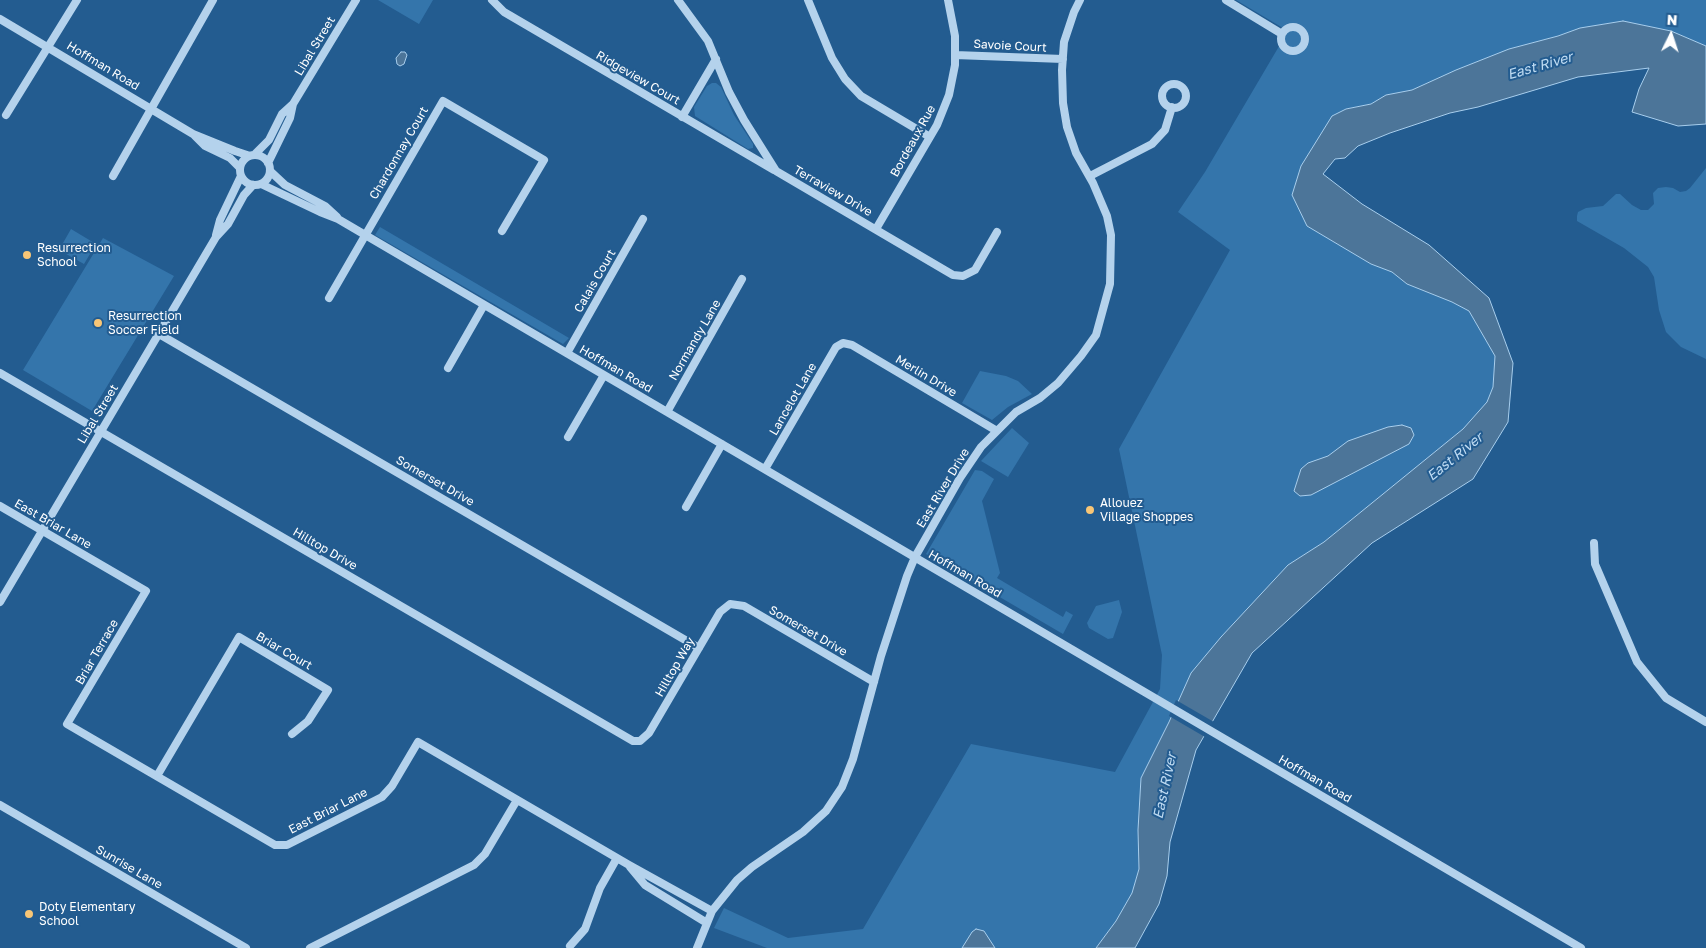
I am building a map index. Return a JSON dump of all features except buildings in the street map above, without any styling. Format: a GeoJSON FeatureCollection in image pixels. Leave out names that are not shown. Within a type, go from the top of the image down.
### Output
{"type":"FeatureCollection","features":[{"type":"Feature","properties":{"kind":"street"},"geometry":{"type":"LineString","coordinates":[[6,116],[77,0]]}},
{"type":"Feature","properties":{"kind":"street"},"geometry":{"type":"LineString","coordinates":[[113,176],[212,0]]}},
{"type":"Feature","properties":{"kind":"street","name":"Libal Street"},"geometry":{"type":"LineString","coordinates":[[252,155],[261,150],[269,140],[282,114],[293,104],[356,0]]}},
{"type":"Feature","properties":{"kind":"street","name":"Ridgeview Court"},"geometry":{"type":"LineString","coordinates":[[492,0],[504,12],[776,171]]}},
{"type":"Feature","properties":{"kind":"street","name":"Terraview Drive"},"geometry":{"type":"LineString","coordinates":[[678,0],[708,41],[729,92],[776,171],[953,275],[963,276],[975,270],[997,232]]}},
{"type":"Feature","properties":{"kind":"street"},"geometry":{"type":"LineString","coordinates":[[808,0],[832,58],[845,79],[861,96],[930,137]]}},
{"type":"Feature","properties":{"kind":"street","name":"Bordeaux Rue"},"geometry":{"type":"LineString","coordinates":[[876,229],[930,137],[949,95],[956,54],[955,36],[948,0]]}},
{"type":"Feature","properties":{"kind":"street","name":"East River Drive"},"geometry":{"type":"LineString","coordinates":[[697,948],[712,911],[737,880],[752,867],[803,832],[826,810],[842,787],[853,759],[874,682],[907,576],[915,557],[960,478],[981,447],[996,431],[1016,412],[1040,398],[1058,383],[1096,335],[1110,284],[1111,235],[1107,216],[1090,176],[1076,153],[1067,127],[1063,103],[1064,42],[1080,0]]}},
{"type":"Feature","properties":{"kind":"street"},"geometry":{"type":"LineString","coordinates":[[1226,0],[1282,34]]}},
{"type":"Feature","properties":{"kind":"street","name":"Hoffman Road"},"geometry":{"type":"LineString","coordinates":[[0,19],[194,134],[235,151],[252,155]]}},
{"type":"Feature","properties":{"kind":"street","name":"Savoie Court"},"geometry":{"type":"LineString","coordinates":[[956,54],[1063,59]]}},
{"type":"Feature","properties":{"kind":"street"},"geometry":{"type":"LineString","coordinates":[[682,117],[716,59]]}},
{"type":"Feature","properties":{"kind":"street","name":"Chardonnay Court"},"geometry":{"type":"LineString","coordinates":[[365,234],[443,100],[544,160],[502,231]]}},
{"type":"Feature","properties":{"kind":"street","name":"Libal Street"},"geometry":{"type":"LineString","coordinates":[[269,167],[290,118],[293,104]]}},
{"type":"Feature","properties":{"kind":"street"},"geometry":{"type":"LineString","coordinates":[[1090,176],[1152,144],[1165,130],[1172,107]]}},
{"type":"Feature","properties":{"kind":"street","name":"Hoffman Road"},"geometry":{"type":"LineString","coordinates":[[194,134],[206,146],[230,158],[240,172]]}},
{"type":"Feature","properties":{"kind":"street"},"geometry":{"type":"LineString","coordinates":[[252,155],[263,157],[269,167],[267,179],[257,184],[246,182],[240,172],[243,160],[252,155]]}},
{"type":"Feature","properties":{"kind":"street","name":"Hoffman Road"},"geometry":{"type":"LineString","coordinates":[[269,167],[286,186],[325,206],[338,219]]}},
{"type":"Feature","properties":{"kind":"street","name":"Libal Street"},"geometry":{"type":"LineString","coordinates":[[216,237],[220,220],[240,172]]}},
{"type":"Feature","properties":{"kind":"street","name":"Hoffman Road"},"geometry":{"type":"LineString","coordinates":[[257,184],[338,219],[365,234],[1581,948]]}},
{"type":"Feature","properties":{"kind":"street","name":"Libal Street"},"geometry":{"type":"LineString","coordinates":[[0,602],[216,237],[228,224],[244,195],[257,184]]}},
{"type":"Feature","properties":{"kind":"street","name":"Calais Court"},"geometry":{"type":"LineString","coordinates":[[567,353],[643,219]]}},
{"type":"Feature","properties":{"kind":"street"},"geometry":{"type":"LineString","coordinates":[[329,298],[365,234]]}},
{"type":"Feature","properties":{"kind":"street","name":"Normandy Lane"},"geometry":{"type":"LineString","coordinates":[[666,412],[742,280]]}},
{"type":"Feature","properties":{"kind":"street"},"geometry":{"type":"LineString","coordinates":[[448,368],[484,305]]}},
{"type":"Feature","properties":{"kind":"street","name":"Somerset Drive"},"geometry":{"type":"LineString","coordinates":[[159,334],[699,648]]}},
{"type":"Feature","properties":{"kind":"street","name":"Merlin Drive"},"geometry":{"type":"LineString","coordinates":[[843,343],[852,344],[996,431]]}},
{"type":"Feature","properties":{"kind":"street","name":"Lancelot Lane"},"geometry":{"type":"LineString","coordinates":[[765,469],[836,347],[843,343]]}},
{"type":"Feature","properties":{"kind":"street","name":"Hilltop Drive"},"geometry":{"type":"LineString","coordinates":[[0,373],[627,738],[640,741]]}},
{"type":"Feature","properties":{"kind":"street"},"geometry":{"type":"LineString","coordinates":[[568,437],[604,375]]}},
{"type":"Feature","properties":{"kind":"street"},"geometry":{"type":"LineString","coordinates":[[686,507],[722,444]]}},
{"type":"Feature","properties":{"kind":"street","name":"East Briar Lane"},"geometry":{"type":"LineString","coordinates":[[0,506],[146,591]]}},
{"type":"Feature","properties":{"kind":"street"},"geometry":{"type":"LineString","coordinates":[[1594,543],[1595,564],[1638,662],[1666,698],[1706,722]]}},
{"type":"Feature","properties":{"kind":"street","name":"Briar Terrace"},"geometry":{"type":"LineString","coordinates":[[68,724],[146,591]]}},
{"type":"Feature","properties":{"kind":"street","name":"Somerset Drive"},"geometry":{"type":"LineString","coordinates":[[730,604],[744,606],[874,682]]}},
{"type":"Feature","properties":{"kind":"street","name":"Hilltop Way"},"geometry":{"type":"LineString","coordinates":[[640,741],[649,733],[720,612],[730,604]]}},
{"type":"Feature","properties":{"kind":"street","name":"Briar Court"},"geometry":{"type":"LineString","coordinates":[[157,776],[239,638],[328,690],[308,721],[292,734]]}},
{"type":"Feature","properties":{"kind":"street","name":"East Briar Lane"},"geometry":{"type":"LineString","coordinates":[[68,724],[278,846],[287,845],[382,797],[392,786],[418,742],[712,911]]}},
{"type":"Feature","properties":{"kind":"street"},"geometry":{"type":"LineString","coordinates":[[310,948],[319,946],[474,865],[485,854],[517,800]]}},
{"type":"Feature","properties":{"kind":"street","name":"Sunrise Lane"},"geometry":{"type":"LineString","coordinates":[[0,805],[246,948]]}},
{"type":"Feature","properties":{"kind":"street"},"geometry":{"type":"LineString","coordinates":[[570,946],[585,929],[599,892],[617,858]]}},
{"type":"Feature","properties":{"kind":"street","name":"East Briar Lane"},"geometry":{"type":"LineString","coordinates":[[629,865],[645,886],[707,923]]}},
{"type":"Feature","properties":{"kind":"shaded area"},"geometry":{"type":"Polygon","coordinates":[[[378,0],[433,0],[419,24],[378,0]]]}},
{"type":"Feature","properties":{"kind":"shaded area"},"geometry":{"type":"Polygon","coordinates":[[[1236,0],[1706,0],[1706,46],[1671,31],[1623,21],[1580,28],[1509,49],[1412,90],[1386,95],[1371,104],[1346,109],[1332,116],[1321,136],[1307,226],[1371,264],[1392,272],[1407,284],[1469,311],[1495,356],[1493,387],[1487,402],[1463,429],[1324,542],[1288,565],[1221,637],[1191,673],[1141,778],[1138,830],[1139,869],[1132,893],[1116,921],[1096,948],[767,948],[714,928],[724,908],[788,938],[863,929],[971,744],[1115,772],[1160,689],[1162,655],[1119,449],[1230,250],[1178,212],[1205,172],[1288,31],[1236,0]]]}},
{"type":"Feature","properties":{"kind":"shaded area"},"geometry":{"type":"Polygon","coordinates":[[[716,83],[721,87],[734,115],[753,144],[753,148],[748,149],[695,116],[694,107],[707,86],[716,83]]]}},
{"type":"Feature","properties":{"kind":"shaded area"},"geometry":{"type":"Polygon","coordinates":[[[1706,168],[1706,359],[1681,347],[1666,332],[1659,310],[1654,277],[1648,267],[1624,248],[1577,221],[1577,216],[1578,212],[1586,208],[1603,206],[1616,194],[1620,194],[1641,210],[1648,210],[1654,204],[1653,193],[1658,188],[1666,187],[1680,192],[1686,191],[1706,168]]]}},
{"type":"Feature","properties":{"kind":"shaded area"},"geometry":{"type":"Polygon","coordinates":[[[380,227],[569,338],[563,344],[375,235],[380,227]]]}},
{"type":"Feature","properties":{"kind":"shaded area"},"geometry":{"type":"Polygon","coordinates":[[[71,229],[96,244],[84,264],[59,250],[71,229]]]}},
{"type":"Feature","properties":{"kind":"shaded area","name":"Resurrection Soccer Field"},"geometry":{"type":"Polygon","coordinates":[[[103,238],[174,276],[92,411],[23,370],[103,238]]]}},
{"type":"Feature","properties":{"kind":"shaded area"},"geometry":{"type":"Polygon","coordinates":[[[980,371],[1006,376],[1018,381],[1032,394],[1008,407],[992,420],[962,403],[980,371]]]}},
{"type":"Feature","properties":{"kind":"shaded area"},"geometry":{"type":"Polygon","coordinates":[[[1012,428],[1029,443],[1008,477],[981,461],[1012,428]]]}},
{"type":"Feature","properties":{"kind":"shaded area"},"geometry":{"type":"Polygon","coordinates":[[[975,470],[982,471],[994,479],[982,501],[1000,573],[997,578],[1063,617],[1066,611],[1073,615],[1063,634],[926,554],[975,470]]]}},
{"type":"Feature","properties":{"kind":"shaded area"},"geometry":{"type":"Polygon","coordinates":[[[1119,600],[1122,612],[1113,638],[1108,639],[1089,628],[1087,623],[1096,606],[1119,600]]]}},
{"type":"Feature","properties":{"kind":"water","name":"East River"},"geometry":{"type":"Polygon","coordinates":[[[1623,21],[1671,31],[1706,46],[1706,124],[1678,126],[1632,112],[1639,89],[1649,68],[1578,77],[1478,107],[1450,113],[1390,133],[1358,146],[1345,158],[1335,159],[1323,174],[1362,204],[1429,245],[1489,298],[1513,363],[1508,422],[1473,479],[1372,543],[1252,653],[1196,750],[1170,842],[1167,876],[1159,904],[1135,948],[1096,948],[1116,921],[1132,893],[1139,869],[1138,830],[1141,778],[1191,673],[1221,637],[1288,565],[1324,542],[1463,429],[1487,402],[1493,387],[1495,356],[1469,311],[1407,284],[1392,272],[1371,264],[1307,226],[1292,195],[1301,166],[1332,116],[1346,109],[1371,104],[1386,95],[1412,90],[1509,49],[1580,28],[1623,21]]]}},
{"type":"Feature","properties":{"kind":"water"},"geometry":{"type":"Polygon","coordinates":[[[401,52],[405,52],[407,55],[404,64],[400,66],[397,64],[396,58],[401,52]]]}},
{"type":"Feature","properties":{"kind":"water"},"geometry":{"type":"Polygon","coordinates":[[[1402,425],[1411,428],[1414,435],[1409,444],[1311,495],[1300,496],[1294,491],[1301,469],[1308,463],[1328,456],[1348,441],[1388,427],[1402,425]]]}},
{"type":"Feature","properties":{"kind":"water"},"geometry":{"type":"Polygon","coordinates":[[[976,929],[984,931],[995,948],[962,948],[976,929]]]}},
{"type":"Feature","properties":{"kind":"pier"},"geometry":{"type":"Polygon","coordinates":[[[1176,700],[1214,722],[1205,737],[1169,716],[1176,700]]]}},
{"type":"Feature","properties":{"kind":"place","name":"Resurrection School"},"geometry":{"type":"Point","coordinates":[27,255]}},
{"type":"Feature","properties":{"kind":"place","name":"Resurrection Soccer Field"},"geometry":{"type":"Point","coordinates":[98,323]}},
{"type":"Feature","properties":{"kind":"place","name":"Allouez Village Shoppes"},"geometry":{"type":"Point","coordinates":[1090,510]}},
{"type":"Feature","properties":{"kind":"place","name":"Doty Elementary School"},"geometry":{"type":"Point","coordinates":[29,914]}}]}
